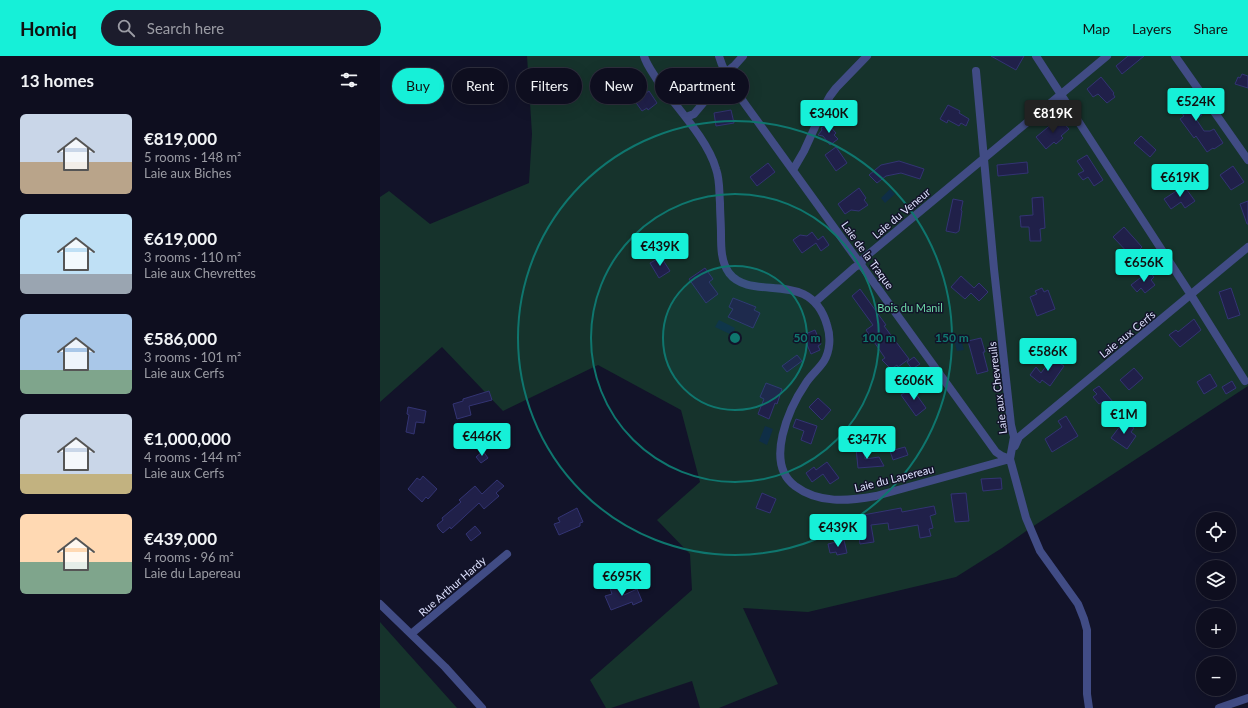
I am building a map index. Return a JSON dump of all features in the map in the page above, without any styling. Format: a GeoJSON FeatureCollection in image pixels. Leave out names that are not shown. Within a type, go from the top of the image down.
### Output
{"type":"FeatureCollection","features":[{"type":"Feature","properties":{"kind":"street"},"geometry":{"type":"LineString","coordinates":[[644,56],[649,67],[674,104],[686,117],[704,144],[716,167],[719,186],[722,255],[728,272],[738,281],[745,284],[788,289],[802,294],[815,302]]}},
{"type":"Feature","properties":{"kind":"street","name":"Laie de la Traque"},"geometry":{"type":"LineString","coordinates":[[719,56],[723,68]]}},
{"type":"Feature","properties":{"kind":"street"},"geometry":{"type":"LineString","coordinates":[[731,68],[743,56]]}},
{"type":"Feature","properties":{"kind":"street"},"geometry":{"type":"LineString","coordinates":[[793,170],[804,151],[830,96],[867,56]]}},
{"type":"Feature","properties":{"kind":"street"},"geometry":{"type":"LineString","coordinates":[[1036,56],[1245,381]]}},
{"type":"Feature","properties":{"kind":"street","name":"Laie du Veneur"},"geometry":{"type":"LineString","coordinates":[[815,302],[855,267],[861,264],[864,258],[935,198],[1107,56]]}},
{"type":"Feature","properties":{"kind":"street"},"geometry":{"type":"LineString","coordinates":[[1175,56],[1248,160]]}},
{"type":"Feature","properties":{"kind":"street","name":"Laie aux Chevreuils"},"geometry":{"type":"LineString","coordinates":[[976,71],[995,277],[1011,425],[1014,437],[1010,459],[1024,511],[1033,535],[1044,557],[1078,604],[1083,615],[1087,630],[1086,694],[1089,708]]}},
{"type":"Feature","properties":{"kind":"street"},"geometry":{"type":"LineString","coordinates":[[686,117],[694,114],[703,104]]}},
{"type":"Feature","properties":{"kind":"street","name":"Laie de la Traque"},"geometry":{"type":"LineString","coordinates":[[745,104],[996,452],[1010,459]]}},
{"type":"Feature","properties":{"kind":"street","name":"Laie aux Cerfs"},"geometry":{"type":"LineString","coordinates":[[1010,459],[1018,437],[1248,247]]}},
{"type":"Feature","properties":{"kind":"street","name":"Laie du Lapereau"},"geometry":{"type":"LineString","coordinates":[[815,302],[827,323],[829,330],[829,346],[824,361],[806,382],[798,395],[782,435],[780,452],[781,463],[784,473],[790,482],[800,489],[817,497],[830,500],[856,499],[876,496],[1010,459]]}},
{"type":"Feature","properties":{"kind":"street","name":"Rue Arthur Hardy"},"geometry":{"type":"LineString","coordinates":[[411,634],[507,554]]}},
{"type":"Feature","properties":{"kind":"street"},"geometry":{"type":"LineString","coordinates":[[380,604],[445,667],[482,708]]}},
{"type":"Feature","properties":{"kind":"street"},"geometry":{"type":"LineString","coordinates":[[1219,708],[1248,698]]}},
{"type":"Feature","properties":{"kind":"green space","name":"Bois du Manil"},"geometry":{"type":"Polygon","coordinates":[[[527,56],[1248,56],[1248,386],[956,577],[808,612],[743,608],[778,684],[719,708],[700,708],[692,681],[611,708],[606,708],[590,680],[692,590],[690,554],[657,520],[700,482],[681,410],[598,365],[503,411],[442,347],[380,402],[380,197],[389,191],[430,224],[529,183],[532,134],[530,104],[582,104],[582,68],[528,68],[527,56]]]}},
{"type":"Feature","properties":{"kind":"green space"},"geometry":{"type":"Polygon","coordinates":[[[380,622],[457,708],[380,708],[380,622]]]}},
{"type":"Feature","properties":{"kind":"water"},"geometry":{"type":"Polygon","coordinates":[[[890,189],[895,194],[885,203],[881,198],[890,189]]]}},
{"type":"Feature","properties":{"kind":"water"},"geometry":{"type":"Polygon","coordinates":[[[719,320],[735,328],[732,335],[715,327],[719,320]]]}},
{"type":"Feature","properties":{"kind":"water"},"geometry":{"type":"Polygon","coordinates":[[[960,335],[964,350],[957,351],[953,337],[960,335]]]}},
{"type":"Feature","properties":{"kind":"water"},"geometry":{"type":"Polygon","coordinates":[[[765,426],[773,429],[767,445],[759,441],[765,426]]]}},
{"type":"Feature","properties":{"kind":"building"},"geometry":{"type":"Polygon","coordinates":[[[991,56],[1024,56],[1016,70],[991,56]]]}},
{"type":"Feature","properties":{"kind":"building"},"geometry":{"type":"Polygon","coordinates":[[[1128,56],[1144,56],[1122,74],[1116,66],[1128,56]]]}},
{"type":"Feature","properties":{"kind":"building"},"geometry":{"type":"Polygon","coordinates":[[[1242,74],[1248,76],[1248,88],[1235,84],[1238,77],[1240,78],[1242,74]]]}},
{"type":"Feature","properties":{"kind":"building"},"geometry":{"type":"Polygon","coordinates":[[[1101,77],[1114,93],[1113,94],[1115,97],[1107,103],[1098,94],[1093,97],[1087,89],[1101,77]]]}},
{"type":"Feature","properties":{"kind":"building"},"geometry":{"type":"Polygon","coordinates":[[[1182,88],[1202,115],[1196,119],[1204,131],[1214,129],[1223,143],[1214,149],[1213,148],[1207,152],[1196,136],[1194,138],[1180,119],[1184,116],[1177,107],[1179,105],[1172,95],[1182,88]]]}},
{"type":"Feature","properties":{"kind":"building"},"geometry":{"type":"Polygon","coordinates":[[[649,91],[655,100],[656,104],[648,110],[647,108],[642,111],[637,104],[647,104],[647,92],[649,91]]]}},
{"type":"Feature","properties":{"kind":"building"},"geometry":{"type":"Polygon","coordinates":[[[948,105],[960,111],[959,113],[969,119],[966,126],[961,123],[959,126],[948,120],[947,123],[940,119],[948,105]]]}},
{"type":"Feature","properties":{"kind":"building"},"geometry":{"type":"Polygon","coordinates":[[[731,110],[734,123],[716,126],[714,113],[731,110]]]}},
{"type":"Feature","properties":{"kind":"building"},"geometry":{"type":"Polygon","coordinates":[[[1059,118],[1069,129],[1061,136],[1063,138],[1056,144],[1054,142],[1046,149],[1036,137],[1059,118]]]}},
{"type":"Feature","properties":{"kind":"building"},"geometry":{"type":"Polygon","coordinates":[[[828,124],[836,133],[834,135],[838,139],[830,145],[823,136],[818,135],[822,130],[821,128],[828,124]]]}},
{"type":"Feature","properties":{"kind":"building"},"geometry":{"type":"Polygon","coordinates":[[[1141,136],[1156,150],[1150,157],[1134,143],[1141,136]]]}},
{"type":"Feature","properties":{"kind":"building"},"geometry":{"type":"Polygon","coordinates":[[[836,147],[847,163],[836,171],[825,155],[836,147]]]}},
{"type":"Feature","properties":{"kind":"building"},"geometry":{"type":"Polygon","coordinates":[[[1087,155],[1103,180],[1094,186],[1088,177],[1083,180],[1078,174],[1084,171],[1077,161],[1087,155]]]}},
{"type":"Feature","properties":{"kind":"building"},"geometry":{"type":"Polygon","coordinates":[[[899,161],[924,169],[920,179],[901,173],[886,176],[877,183],[869,175],[881,165],[899,161]]]}},
{"type":"Feature","properties":{"kind":"building"},"geometry":{"type":"Polygon","coordinates":[[[1027,162],[1028,173],[998,176],[997,165],[1027,162]]]}},
{"type":"Feature","properties":{"kind":"building"},"geometry":{"type":"Polygon","coordinates":[[[768,163],[775,172],[757,186],[750,177],[768,163]]]}},
{"type":"Feature","properties":{"kind":"building"},"geometry":{"type":"Polygon","coordinates":[[[1233,166],[1244,182],[1231,190],[1220,175],[1233,166]]]}},
{"type":"Feature","properties":{"kind":"building"},"geometry":{"type":"Polygon","coordinates":[[[1184,186],[1195,201],[1185,208],[1181,202],[1171,209],[1164,199],[1184,186]]]}},
{"type":"Feature","properties":{"kind":"building"},"geometry":{"type":"Polygon","coordinates":[[[859,188],[866,198],[864,200],[868,205],[859,211],[851,210],[845,214],[838,204],[859,188]]]}},
{"type":"Feature","properties":{"kind":"building"},"geometry":{"type":"Polygon","coordinates":[[[1043,197],[1045,228],[1040,229],[1041,241],[1030,241],[1029,227],[1021,227],[1020,216],[1033,215],[1032,198],[1043,197]]]}},
{"type":"Feature","properties":{"kind":"building"},"geometry":{"type":"Polygon","coordinates":[[[953,199],[963,201],[959,231],[956,233],[946,231],[953,199]]]}},
{"type":"Feature","properties":{"kind":"building"},"geometry":{"type":"Polygon","coordinates":[[[1248,201],[1248,224],[1247,224],[1240,204],[1248,201]]]}},
{"type":"Feature","properties":{"kind":"building"},"geometry":{"type":"Polygon","coordinates":[[[1124,227],[1142,247],[1132,257],[1113,237],[1124,227]]]}},
{"type":"Feature","properties":{"kind":"building"},"geometry":{"type":"Polygon","coordinates":[[[812,232],[818,240],[823,236],[829,245],[821,251],[816,243],[802,253],[793,240],[800,235],[807,236],[812,232]]]}},
{"type":"Feature","properties":{"kind":"building"},"geometry":{"type":"Polygon","coordinates":[[[661,257],[670,271],[659,278],[650,263],[661,257]]]}},
{"type":"Feature","properties":{"kind":"building"},"geometry":{"type":"Polygon","coordinates":[[[705,268],[713,279],[709,282],[718,294],[706,303],[689,279],[705,268]]]}},
{"type":"Feature","properties":{"kind":"building"},"geometry":{"type":"Polygon","coordinates":[[[1149,271],[1154,277],[1151,280],[1155,285],[1145,293],[1141,288],[1137,292],[1131,285],[1149,271]]]}},
{"type":"Feature","properties":{"kind":"building"},"geometry":{"type":"Polygon","coordinates":[[[961,276],[974,288],[979,283],[988,292],[979,301],[971,293],[965,299],[951,287],[961,276]]]}},
{"type":"Feature","properties":{"kind":"building"},"geometry":{"type":"Polygon","coordinates":[[[1042,288],[1044,292],[1048,290],[1055,309],[1037,316],[1030,297],[1037,294],[1035,291],[1042,288]]]}},
{"type":"Feature","properties":{"kind":"building"},"geometry":{"type":"Polygon","coordinates":[[[1231,288],[1240,315],[1228,319],[1219,292],[1231,288]]]}},
{"type":"Feature","properties":{"kind":"building"},"geometry":{"type":"Polygon","coordinates":[[[860,289],[886,325],[884,326],[909,359],[898,367],[897,365],[891,369],[882,360],[885,358],[866,330],[873,325],[852,296],[860,289]]]}},
{"type":"Feature","properties":{"kind":"building"},"geometry":{"type":"Polygon","coordinates":[[[733,298],[756,307],[754,310],[760,313],[753,328],[728,317],[733,309],[729,307],[733,298]]]}},
{"type":"Feature","properties":{"kind":"building"},"geometry":{"type":"Polygon","coordinates":[[[1194,319],[1201,330],[1180,347],[1169,335],[1176,330],[1178,332],[1194,319]]]}},
{"type":"Feature","properties":{"kind":"building"},"geometry":{"type":"Polygon","coordinates":[[[815,330],[821,344],[818,346],[820,350],[811,354],[803,335],[815,330]]]}},
{"type":"Feature","properties":{"kind":"building"},"geometry":{"type":"Polygon","coordinates":[[[981,338],[988,371],[977,374],[968,341],[981,338]]]}},
{"type":"Feature","properties":{"kind":"building"},"geometry":{"type":"Polygon","coordinates":[[[797,355],[802,361],[787,372],[782,366],[797,355]]]}},
{"type":"Feature","properties":{"kind":"building"},"geometry":{"type":"Polygon","coordinates":[[[914,357],[920,364],[912,369],[907,362],[914,357]]]}},
{"type":"Feature","properties":{"kind":"building"},"geometry":{"type":"Polygon","coordinates":[[[1052,358],[1064,366],[1050,386],[1042,380],[1040,383],[1030,375],[1036,367],[1041,373],[1052,358]]]}},
{"type":"Feature","properties":{"kind":"building"},"geometry":{"type":"Polygon","coordinates":[[[1134,368],[1143,378],[1129,390],[1120,380],[1134,368]]]}},
{"type":"Feature","properties":{"kind":"building"},"geometry":{"type":"Polygon","coordinates":[[[1210,374],[1217,386],[1204,394],[1197,382],[1210,374]]]}},
{"type":"Feature","properties":{"kind":"building"},"geometry":{"type":"Polygon","coordinates":[[[1232,381],[1236,388],[1226,394],[1222,387],[1232,381]]]}},
{"type":"Feature","properties":{"kind":"building"},"geometry":{"type":"Polygon","coordinates":[[[766,383],[782,389],[777,404],[775,403],[769,419],[758,414],[764,399],[760,397],[766,383]]]}},
{"type":"Feature","properties":{"kind":"building"},"geometry":{"type":"Polygon","coordinates":[[[1099,386],[1114,403],[1108,409],[1102,402],[1099,404],[1093,397],[1097,394],[1093,390],[1099,386]]]}},
{"type":"Feature","properties":{"kind":"building"},"geometry":{"type":"Polygon","coordinates":[[[913,387],[926,408],[916,416],[901,395],[913,387]]]}},
{"type":"Feature","properties":{"kind":"building"},"geometry":{"type":"Polygon","coordinates":[[[489,391],[492,400],[469,406],[471,415],[457,419],[453,404],[463,401],[463,399],[489,391]]]}},
{"type":"Feature","properties":{"kind":"building"},"geometry":{"type":"Polygon","coordinates":[[[818,398],[831,410],[822,420],[809,407],[818,398]]]}},
{"type":"Feature","properties":{"kind":"building"},"geometry":{"type":"Polygon","coordinates":[[[408,407],[426,411],[424,423],[416,422],[414,434],[406,432],[409,415],[407,414],[408,407]]]}},
{"type":"Feature","properties":{"kind":"building"},"geometry":{"type":"Polygon","coordinates":[[[1066,416],[1078,436],[1052,452],[1045,439],[1062,427],[1058,421],[1066,416]]]}},
{"type":"Feature","properties":{"kind":"building"},"geometry":{"type":"Polygon","coordinates":[[[796,419],[817,426],[811,444],[801,440],[804,431],[793,427],[796,419]]]}},
{"type":"Feature","properties":{"kind":"building"},"geometry":{"type":"Polygon","coordinates":[[[1124,421],[1134,428],[1131,432],[1136,436],[1127,449],[1111,438],[1124,421]]]}},
{"type":"Feature","properties":{"kind":"building"},"geometry":{"type":"Polygon","coordinates":[[[863,447],[865,459],[879,457],[884,466],[858,468],[856,448],[863,447]]]}},
{"type":"Feature","properties":{"kind":"building"},"geometry":{"type":"Polygon","coordinates":[[[905,447],[908,455],[893,460],[890,451],[905,447]]]}},
{"type":"Feature","properties":{"kind":"building"},"geometry":{"type":"Polygon","coordinates":[[[483,451],[488,458],[481,463],[476,457],[483,451]]]}},
{"type":"Feature","properties":{"kind":"building"},"geometry":{"type":"Polygon","coordinates":[[[827,462],[839,478],[830,484],[823,474],[812,482],[806,473],[814,467],[816,470],[827,462]]]}},
{"type":"Feature","properties":{"kind":"building"},"geometry":{"type":"Polygon","coordinates":[[[423,476],[437,489],[428,499],[426,497],[422,502],[408,489],[417,478],[420,480],[423,476]]]}},
{"type":"Feature","properties":{"kind":"building"},"geometry":{"type":"Polygon","coordinates":[[[1001,478],[1002,489],[983,491],[981,479],[1001,478]]]}},
{"type":"Feature","properties":{"kind":"building"},"geometry":{"type":"Polygon","coordinates":[[[497,480],[504,486],[496,493],[499,496],[484,509],[479,503],[451,529],[450,527],[443,533],[439,529],[437,525],[443,520],[442,518],[461,502],[459,500],[475,486],[482,494],[497,480]]]}},
{"type":"Feature","properties":{"kind":"building"},"geometry":{"type":"Polygon","coordinates":[[[762,493],[776,499],[770,513],[756,508],[762,493]]]}},
{"type":"Feature","properties":{"kind":"building"},"geometry":{"type":"Polygon","coordinates":[[[966,493],[969,521],[955,522],[951,494],[966,493]]]}},
{"type":"Feature","properties":{"kind":"building"},"geometry":{"type":"Polygon","coordinates":[[[934,506],[936,514],[930,516],[933,528],[929,529],[931,536],[920,538],[918,525],[889,530],[888,523],[871,525],[874,542],[860,544],[857,524],[864,522],[863,515],[901,508],[902,512],[934,506]]]}},
{"type":"Feature","properties":{"kind":"building"},"geometry":{"type":"Polygon","coordinates":[[[577,508],[583,522],[580,523],[580,526],[559,535],[554,524],[560,522],[558,518],[577,508]]]}},
{"type":"Feature","properties":{"kind":"building"},"geometry":{"type":"Polygon","coordinates":[[[475,526],[481,533],[471,541],[466,534],[475,526]]]}},
{"type":"Feature","properties":{"kind":"building"},"geometry":{"type":"Polygon","coordinates":[[[844,540],[847,553],[837,555],[836,552],[830,553],[828,544],[844,540]]]}},
{"type":"Feature","properties":{"kind":"building"},"geometry":{"type":"Polygon","coordinates":[[[616,582],[620,590],[622,589],[624,595],[637,589],[642,601],[633,605],[632,602],[611,610],[605,596],[612,594],[609,585],[616,582]]]}}]}
